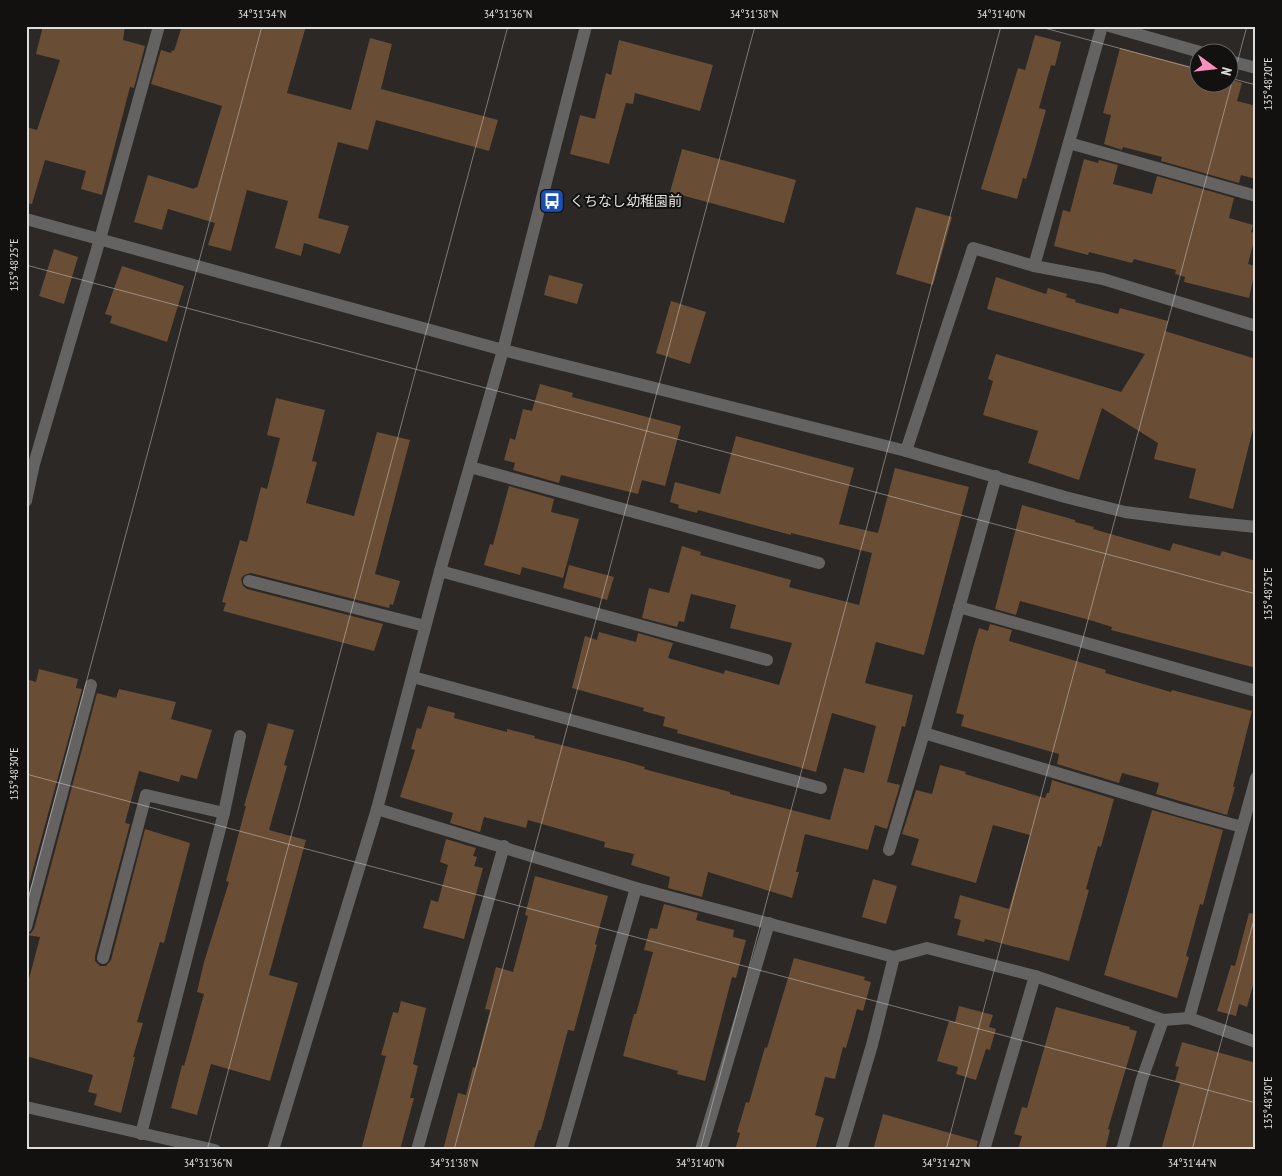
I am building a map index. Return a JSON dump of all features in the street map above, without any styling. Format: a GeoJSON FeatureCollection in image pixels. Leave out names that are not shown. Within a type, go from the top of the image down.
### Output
{"type":"FeatureCollection","features":[{"type":"Feature","properties":{"kind":"street"},"geometry":{"type":"LineString","coordinates":[[26,501],[34,464],[160,26]]}},
{"type":"Feature","properties":{"kind":"street"},"geometry":{"type":"LineString","coordinates":[[273,1150],[377,809],[440,571],[504,350],[586,26]]}},
{"type":"Feature","properties":{"kind":"street"},"geometry":{"type":"LineString","coordinates":[[1034,266],[1102,26]]}},
{"type":"Feature","properties":{"kind":"street"},"geometry":{"type":"LineString","coordinates":[[1109,26],[1190,49]]}},
{"type":"Feature","properties":{"kind":"street"},"geometry":{"type":"LineString","coordinates":[[1240,64],[1256,68]]}},
{"type":"Feature","properties":{"kind":"street"},"geometry":{"type":"LineString","coordinates":[[1069,143],[1256,196]]}},
{"type":"Feature","properties":{"kind":"street"},"geometry":{"type":"LineString","coordinates":[[26,219],[504,350],[906,451],[1065,497],[1125,512],[1256,527]]}},
{"type":"Feature","properties":{"kind":"street"},"geometry":{"type":"LineString","coordinates":[[906,451],[973,248],[1034,266],[1103,279],[1256,326]]}},
{"type":"Feature","properties":{"kind":"street"},"geometry":{"type":"LineString","coordinates":[[470,467],[819,563]]}},
{"type":"Feature","properties":{"kind":"street"},"geometry":{"type":"LineString","coordinates":[[889,850],[996,476]]}},
{"type":"Feature","properties":{"kind":"street"},"geometry":{"type":"LineString","coordinates":[[440,571],[767,660]]}},
{"type":"Feature","properties":{"kind":"street"},"geometry":{"type":"LineString","coordinates":[[249,580],[426,626]]}},
{"type":"Feature","properties":{"kind":"street"},"geometry":{"type":"LineString","coordinates":[[959,607],[1256,691]]}},
{"type":"Feature","properties":{"kind":"street"},"geometry":{"type":"LineString","coordinates":[[413,677],[821,788]]}},
{"type":"Feature","properties":{"kind":"street"},"geometry":{"type":"LineString","coordinates":[[26,927],[91,685]]}},
{"type":"Feature","properties":{"kind":"street"},"geometry":{"type":"LineString","coordinates":[[924,733],[1242,827]]}},
{"type":"Feature","properties":{"kind":"street"},"geometry":{"type":"LineString","coordinates":[[142,1134],[224,813],[240,736]]}},
{"type":"Feature","properties":{"kind":"street"},"geometry":{"type":"LineString","coordinates":[[1189,1018],[1256,778]]}},
{"type":"Feature","properties":{"kind":"street"},"geometry":{"type":"LineString","coordinates":[[103,958],[146,795],[224,813]]}},
{"type":"Feature","properties":{"kind":"street"},"geometry":{"type":"LineString","coordinates":[[377,809],[504,846],[636,888],[894,957],[927,948],[1035,976],[1163,1020],[1189,1018],[1256,1042]]}},
{"type":"Feature","properties":{"kind":"street"},"geometry":{"type":"LineString","coordinates":[[417,1150],[504,846]]}},
{"type":"Feature","properties":{"kind":"street"},"geometry":{"type":"LineString","coordinates":[[561,1150],[636,888]]}},
{"type":"Feature","properties":{"kind":"street"},"geometry":{"type":"LineString","coordinates":[[701,1150],[769,923]]}},
{"type":"Feature","properties":{"kind":"street"},"geometry":{"type":"LineString","coordinates":[[841,1150],[872,1045],[894,957]]}},
{"type":"Feature","properties":{"kind":"street"},"geometry":{"type":"LineString","coordinates":[[984,1150],[1035,976]]}},
{"type":"Feature","properties":{"kind":"street"},"geometry":{"type":"LineString","coordinates":[[1122,1150],[1142,1080],[1163,1020]]}},
{"type":"Feature","properties":{"kind":"street"},"geometry":{"type":"LineString","coordinates":[[26,1107],[216,1150]]}},
{"type":"Feature","properties":{"kind":"building"},"geometry":{"type":"Polygon","coordinates":[[[43,26],[125,26],[123,40],[145,46],[134,88],[130,87],[102,195],[81,189],[86,171],[45,160],[32,204],[26,203],[26,127],[37,130],[60,60],[36,54],[43,26]]]}},
{"type":"Feature","properties":{"kind":"building"},"geometry":{"type":"Polygon","coordinates":[[[182,26],[306,26],[287,93],[351,110],[370,38],[392,44],[381,89],[498,120],[489,151],[376,120],[368,150],[338,142],[318,218],[349,226],[340,254],[304,243],[301,256],[275,248],[288,201],[247,190],[231,251],[208,245],[215,223],[168,209],[162,230],[134,222],[148,175],[194,189],[195,187],[197,188],[222,106],[151,84],[161,50],[171,53],[172,50],[174,51],[182,26]]]}},
{"type":"Feature","properties":{"kind":"building"},"geometry":{"type":"Polygon","coordinates":[[[1035,35],[1061,42],[1055,66],[1051,65],[1039,108],[1046,110],[1026,179],[1023,178],[1017,199],[981,189],[1018,68],[1025,70],[1035,35]]]}},
{"type":"Feature","properties":{"kind":"building"},"geometry":{"type":"Polygon","coordinates":[[[619,40],[713,65],[700,111],[635,93],[633,104],[626,103],[609,164],[570,154],[580,115],[595,119],[606,73],[611,75],[619,40]]]}},
{"type":"Feature","properties":{"kind":"building"},"geometry":{"type":"Polygon","coordinates":[[[1120,48],[1190,66],[1190,92],[1240,92],[1237,101],[1256,106],[1256,179],[1241,175],[1239,183],[1161,161],[1162,157],[1123,147],[1122,150],[1104,144],[1111,115],[1103,113],[1120,48]]]}},
{"type":"Feature","properties":{"kind":"building"},"geometry":{"type":"Polygon","coordinates":[[[682,149],[796,180],[784,223],[670,192],[682,149]]]}},
{"type":"Feature","properties":{"kind":"building"},"geometry":{"type":"Polygon","coordinates":[[[1084,159],[1098,163],[1099,160],[1118,165],[1113,184],[1152,194],[1157,176],[1234,198],[1229,218],[1253,225],[1251,232],[1256,233],[1248,264],[1256,266],[1249,298],[1184,282],[1185,277],[1175,274],[1176,270],[1134,259],[1132,263],[1089,252],[1088,255],[1054,246],[1063,210],[1070,212],[1084,159]]]}},
{"type":"Feature","properties":{"kind":"building"},"geometry":{"type":"Polygon","coordinates":[[[916,207],[952,217],[933,285],[896,274],[916,207]]]}},
{"type":"Feature","properties":{"kind":"building"},"geometry":{"type":"Polygon","coordinates":[[[54,249],[78,257],[64,304],[39,296],[54,249]]]}},
{"type":"Feature","properties":{"kind":"building"},"geometry":{"type":"Polygon","coordinates":[[[122,266],[184,286],[167,342],[110,323],[112,316],[105,314],[122,266]]]}},
{"type":"Feature","properties":{"kind":"building"},"geometry":{"type":"Polygon","coordinates":[[[549,275],[583,284],[577,304],[544,295],[549,275]]]}},
{"type":"Feature","properties":{"kind":"building"},"geometry":{"type":"Polygon","coordinates":[[[996,277],[1046,294],[1048,288],[1067,294],[1066,297],[1076,300],[1075,302],[1118,314],[1120,308],[1168,321],[1165,331],[1256,359],[1256,417],[1233,509],[1189,498],[1196,469],[1154,459],[1158,443],[1102,408],[1079,480],[1028,463],[1038,431],[983,415],[993,381],[988,379],[996,354],[1121,392],[1145,354],[987,309],[996,277]]]}},
{"type":"Feature","properties":{"kind":"building"},"geometry":{"type":"Polygon","coordinates":[[[671,301],[706,312],[690,364],[656,353],[671,301]]]}},
{"type":"Feature","properties":{"kind":"building"},"geometry":{"type":"Polygon","coordinates":[[[540,384],[573,393],[572,397],[681,426],[665,486],[642,480],[638,494],[561,475],[559,483],[513,470],[515,463],[504,460],[510,438],[515,440],[523,409],[532,411],[540,384]]]}},
{"type":"Feature","properties":{"kind":"building"},"geometry":{"type":"Polygon","coordinates":[[[276,398],[325,410],[312,461],[317,462],[306,503],[354,516],[377,432],[410,440],[375,574],[400,581],[393,605],[390,604],[389,608],[251,573],[244,575],[241,579],[243,586],[247,589],[383,624],[374,651],[223,611],[226,603],[222,602],[240,540],[247,542],[261,487],[267,489],[280,438],[267,435],[276,398]]]}},
{"type":"Feature","properties":{"kind":"building"},"geometry":{"type":"Polygon","coordinates":[[[736,436],[854,468],[839,524],[878,533],[895,468],[969,487],[924,655],[876,642],[865,683],[913,695],[905,727],[902,726],[887,782],[900,785],[887,829],[875,825],[868,850],[805,834],[796,872],[799,872],[792,898],[708,872],[702,897],[668,888],[670,877],[631,865],[634,854],[604,847],[605,842],[528,820],[526,828],[484,817],[480,832],[450,823],[453,813],[400,797],[415,750],[411,749],[417,728],[421,729],[428,706],[455,713],[454,718],[507,732],[507,729],[535,736],[534,738],[645,767],[644,769],[730,792],[730,794],[830,820],[844,768],[864,773],[876,726],[832,713],[816,772],[677,733],[678,730],[663,726],[665,717],[643,711],[644,708],[572,688],[585,636],[597,640],[599,632],[636,642],[638,633],[673,643],[668,658],[724,674],[725,670],[779,685],[792,643],[730,628],[736,605],[691,594],[684,622],[679,621],[677,627],[642,618],[649,588],[669,593],[682,546],[701,552],[700,555],[791,580],[789,587],[859,605],[872,553],[791,533],[791,535],[698,510],[697,513],[678,508],[679,505],[670,502],[675,482],[720,494],[736,436]]]}},
{"type":"Feature","properties":{"kind":"building"},"geometry":{"type":"Polygon","coordinates":[[[509,486],[554,499],[551,512],[579,519],[563,578],[522,567],[520,575],[484,565],[490,544],[493,545],[509,486]]]}},
{"type":"Feature","properties":{"kind":"building"},"geometry":{"type":"Polygon","coordinates":[[[1022,505],[1075,520],[1075,522],[1094,527],[1093,529],[1170,551],[1173,543],[1220,556],[1222,551],[1256,561],[1256,668],[1111,630],[1112,627],[1020,601],[1016,615],[995,609],[1022,505]]]}},
{"type":"Feature","properties":{"kind":"building"},"geometry":{"type":"Polygon","coordinates":[[[569,565],[614,577],[607,600],[563,588],[569,565]]]}},
{"type":"Feature","properties":{"kind":"building"},"geometry":{"type":"Polygon","coordinates":[[[990,624],[1012,630],[1009,641],[1106,670],[1105,673],[1171,692],[1172,690],[1252,711],[1227,815],[1156,794],[1159,783],[1122,773],[1119,783],[1057,764],[1059,754],[961,726],[964,715],[956,713],[973,648],[979,628],[988,631],[990,624]]]}},
{"type":"Feature","properties":{"kind":"building"},"geometry":{"type":"Polygon","coordinates":[[[39,669],[78,679],[76,688],[82,689],[26,895],[26,679],[36,682],[39,669]]]}},
{"type":"Feature","properties":{"kind":"building"},"geometry":{"type":"Polygon","coordinates":[[[119,689],[176,702],[171,719],[212,730],[197,779],[181,775],[179,782],[139,771],[125,823],[130,824],[95,956],[95,961],[100,966],[106,966],[111,960],[145,829],[190,843],[164,943],[160,942],[137,1022],[143,1023],[133,1057],[135,1057],[121,1113],[94,1105],[97,1094],[88,1092],[93,1075],[26,1056],[26,990],[40,937],[26,935],[34,929],[97,693],[116,698],[119,689]]]}},
{"type":"Feature","properties":{"kind":"building"},"geometry":{"type":"Polygon","coordinates":[[[268,723],[294,730],[284,765],[287,766],[269,830],[306,840],[269,975],[298,983],[270,1081],[211,1064],[197,1115],[171,1108],[204,994],[197,992],[204,962],[229,882],[226,881],[246,806],[244,806],[268,723]]]}},
{"type":"Feature","properties":{"kind":"building"},"geometry":{"type":"Polygon","coordinates":[[[940,765],[1045,798],[1047,793],[1049,793],[1052,780],[1114,799],[1101,847],[1098,846],[1086,889],[1089,890],[1069,961],[985,939],[984,942],[957,935],[961,920],[954,918],[960,895],[1009,909],[1030,835],[993,825],[976,883],[911,865],[919,839],[902,834],[916,790],[932,794],[940,765]]]}},
{"type":"Feature","properties":{"kind":"building"},"geometry":{"type":"Polygon","coordinates":[[[1152,810],[1223,830],[1203,905],[1200,904],[1186,956],[1189,957],[1177,998],[1104,975],[1152,810]]]}},
{"type":"Feature","properties":{"kind":"building"},"geometry":{"type":"Polygon","coordinates":[[[446,839],[476,848],[473,856],[477,857],[474,866],[483,868],[464,939],[423,928],[431,900],[438,902],[448,865],[440,862],[446,839]]]}},
{"type":"Feature","properties":{"kind":"building"},"geometry":{"type":"Polygon","coordinates":[[[535,876],[608,896],[574,1031],[568,1030],[541,1130],[539,1130],[533,1150],[443,1150],[458,1093],[466,1095],[473,1067],[475,1068],[490,1010],[485,1009],[496,967],[513,972],[528,916],[525,915],[535,876]]]}},
{"type":"Feature","properties":{"kind":"building"},"geometry":{"type":"Polygon","coordinates":[[[873,879],[897,886],[886,924],[862,917],[873,879]]]}},
{"type":"Feature","properties":{"kind":"building"},"geometry":{"type":"Polygon","coordinates":[[[664,904],[698,913],[696,920],[734,930],[733,937],[746,940],[736,978],[732,977],[705,1081],[677,1074],[678,1071],[623,1056],[653,952],[644,950],[650,928],[657,929],[664,904]]]}},
{"type":"Feature","properties":{"kind":"building"},"geometry":{"type":"Polygon","coordinates":[[[1249,913],[1256,914],[1256,975],[1247,1007],[1239,1004],[1236,1016],[1217,1011],[1231,965],[1235,966],[1249,913]]]}},
{"type":"Feature","properties":{"kind":"building"},"geometry":{"type":"Polygon","coordinates":[[[794,958],[865,977],[864,980],[871,982],[863,1011],[857,1009],[846,1048],[843,1047],[835,1079],[825,1077],[815,1115],[824,1118],[815,1150],[735,1150],[740,1133],[737,1132],[746,1102],[749,1103],[794,958]]]}},
{"type":"Feature","properties":{"kind":"building"},"geometry":{"type":"Polygon","coordinates":[[[401,1001],[426,1008],[413,1064],[418,1066],[410,1098],[414,1098],[400,1150],[361,1150],[386,1056],[381,1055],[393,1012],[398,1013],[401,1001]]]}},
{"type":"Feature","properties":{"kind":"building"},"geometry":{"type":"Polygon","coordinates":[[[959,1006],[993,1015],[989,1027],[996,1029],[990,1050],[986,1049],[976,1080],[956,1074],[958,1067],[937,1061],[949,1021],[955,1022],[959,1006]]]}},
{"type":"Feature","properties":{"kind":"building"},"geometry":{"type":"Polygon","coordinates":[[[1056,1007],[1130,1027],[1129,1029],[1137,1031],[1108,1129],[1110,1130],[1105,1150],[1018,1150],[1022,1136],[1014,1134],[1022,1107],[1027,1108],[1056,1007]]]}},
{"type":"Feature","properties":{"kind":"building"},"geometry":{"type":"Polygon","coordinates":[[[1182,1042],[1256,1063],[1256,1135],[1252,1150],[1161,1150],[1180,1083],[1175,1081],[1179,1067],[1175,1066],[1182,1042]]]}},
{"type":"Feature","properties":{"kind":"building"},"geometry":{"type":"Polygon","coordinates":[[[883,1114],[978,1141],[976,1150],[873,1150],[883,1114]]]}},
{"type":"Feature","properties":{"kind":"place","name":"くちなし幼稚園前"},"geometry":{"type":"Point","coordinates":[552,201]}}]}
